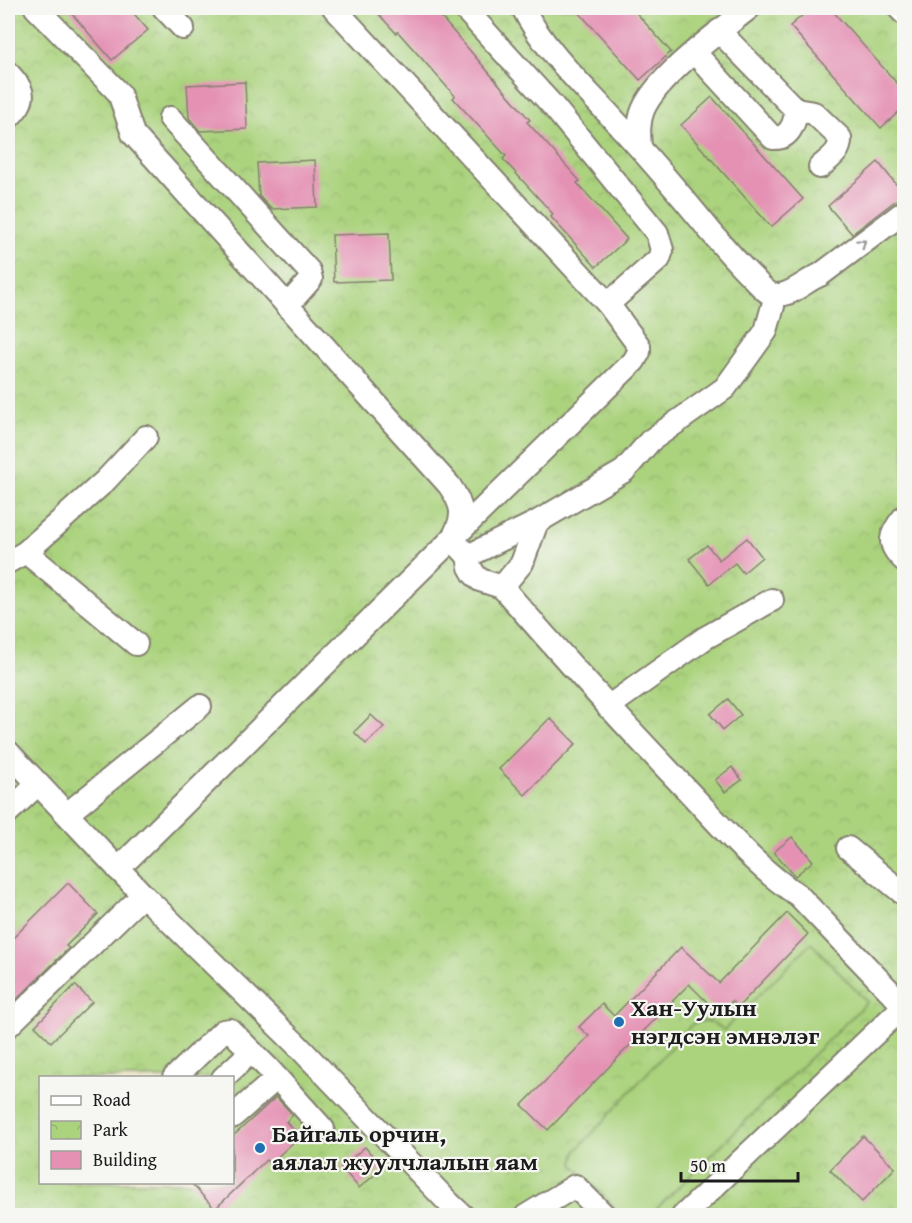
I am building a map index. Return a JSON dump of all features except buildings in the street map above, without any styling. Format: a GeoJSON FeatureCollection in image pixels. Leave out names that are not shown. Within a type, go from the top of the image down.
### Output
{"type":"FeatureCollection","features":[{"type":"Feature","properties":{"kind":"street"},"geometry":{"type":"LineString","coordinates":[[36,8],[119,93],[133,134],[458,497],[461,523],[452,539]]}},
{"type":"Feature","properties":{"kind":"street"},"geometry":{"type":"LineString","coordinates":[[164,8],[183,28]]}},
{"type":"Feature","properties":{"kind":"street"},"geometry":{"type":"LineString","coordinates":[[118,868],[634,361],[639,352],[639,345],[608,304],[334,8]]}},
{"type":"Feature","properties":{"kind":"street"},"geometry":{"type":"LineString","coordinates":[[464,8],[553,106],[657,233],[662,250],[659,259],[608,304]]}},
{"type":"Feature","properties":{"kind":"street"},"geometry":{"type":"LineString","coordinates":[[524,8],[529,19],[562,64],[640,147],[742,270],[765,291],[779,295],[820,275],[904,212]]}},
{"type":"Feature","properties":{"kind":"street"},"geometry":{"type":"LineString","coordinates":[[640,147],[639,127],[642,112],[651,94],[694,52],[749,8]]}},
{"type":"Feature","properties":{"kind":"street"},"geometry":{"type":"LineString","coordinates":[[899,8],[904,13]]}},
{"type":"Feature","properties":{"kind":"street"},"geometry":{"type":"LineString","coordinates":[[719,31],[796,110],[814,113],[840,138],[841,145],[837,152],[820,166]]}},
{"type":"Feature","properties":{"kind":"street"},"geometry":{"type":"LineString","coordinates":[[694,52],[772,138],[778,138],[795,124],[796,110]]}},
{"type":"Feature","properties":{"kind":"street"},"geometry":{"type":"LineString","coordinates":[[8,73],[21,88],[22,99],[18,108],[8,118]]}},
{"type":"Feature","properties":{"kind":"street"},"geometry":{"type":"LineString","coordinates":[[170,118],[309,271],[311,279],[287,306]]}},
{"type":"Feature","properties":{"kind":"street"},"geometry":{"type":"LineString","coordinates":[[742,270],[745,278],[763,302],[783,308],[800,300],[818,284],[820,275]]}},
{"type":"Feature","properties":{"kind":"street"},"geometry":{"type":"LineString","coordinates":[[468,556],[537,522],[624,471],[650,441],[725,388],[766,331],[773,306]]}},
{"type":"Feature","properties":{"kind":"street"},"geometry":{"type":"LineString","coordinates":[[136,644],[17,557],[105,482],[146,437]]}},
{"type":"Feature","properties":{"kind":"street"},"geometry":{"type":"LineString","coordinates":[[904,517],[894,529],[891,540],[896,553],[904,560]]}},
{"type":"Feature","properties":{"kind":"street"},"geometry":{"type":"LineString","coordinates":[[502,587],[522,563],[537,522]]}},
{"type":"Feature","properties":{"kind":"street"},"geometry":{"type":"LineString","coordinates":[[452,539],[468,556],[474,574],[480,580],[502,587],[608,707],[747,854],[780,884],[798,895],[904,1006],[683,1215]]}},
{"type":"Feature","properties":{"kind":"street"},"geometry":{"type":"LineString","coordinates":[[608,707],[705,638],[772,600]]}},
{"type":"Feature","properties":{"kind":"street"},"geometry":{"type":"LineString","coordinates":[[67,814],[200,706]]}},
{"type":"Feature","properties":{"kind":"street"},"geometry":{"type":"LineString","coordinates":[[8,752],[143,895],[295,1043],[448,1203],[463,1215]]}},
{"type":"Feature","properties":{"kind":"street"},"geometry":{"type":"LineString","coordinates":[[8,812],[38,784]]}},
{"type":"Feature","properties":{"kind":"street"},"geometry":{"type":"LineString","coordinates":[[848,848],[904,894]]}},
{"type":"Feature","properties":{"kind":"street"},"geometry":{"type":"LineString","coordinates":[[8,1026],[143,895]]}},
{"type":"Feature","properties":{"kind":"street"},"geometry":{"type":"LineString","coordinates":[[175,1076],[224,1031],[230,1030],[323,1129]]}},
{"type":"Feature","properties":{"kind":"street"},"geometry":{"type":"LineString","coordinates":[[234,1115],[273,1074],[295,1043]]}},
{"type":"Feature","properties":{"kind":"street"},"geometry":{"type":"LineString","coordinates":[[224,1076],[251,1052]]}},
{"type":"Feature","properties":{"kind":"street"},"geometry":{"type":"LineString","coordinates":[[526,1215],[575,1186],[605,1215]]}},
{"type":"Feature","properties":{"kind":"green space"},"geometry":{"type":"Polygon","coordinates":[[[8,8],[904,8],[904,1215],[8,1215],[8,8]]]}},
{"type":"Feature","properties":{"kind":"green space"},"geometry":{"type":"Polygon","coordinates":[[[811,943],[867,1002],[650,1215],[622,1215],[573,1164],[576,1151],[692,1024],[701,1021],[709,1022],[724,1030],[811,943]]]}},
{"type":"Feature","properties":{"kind":"place","name":"Хан-Уулын нэгдсэн эмнэлэг"},"geometry":{"type":"Point","coordinates":[619,1022]}},
{"type":"Feature","properties":{"kind":"place","name":"Байгаль орчин, аялал жуулчлалын яам"},"geometry":{"type":"Point","coordinates":[260,1148]}}]}
